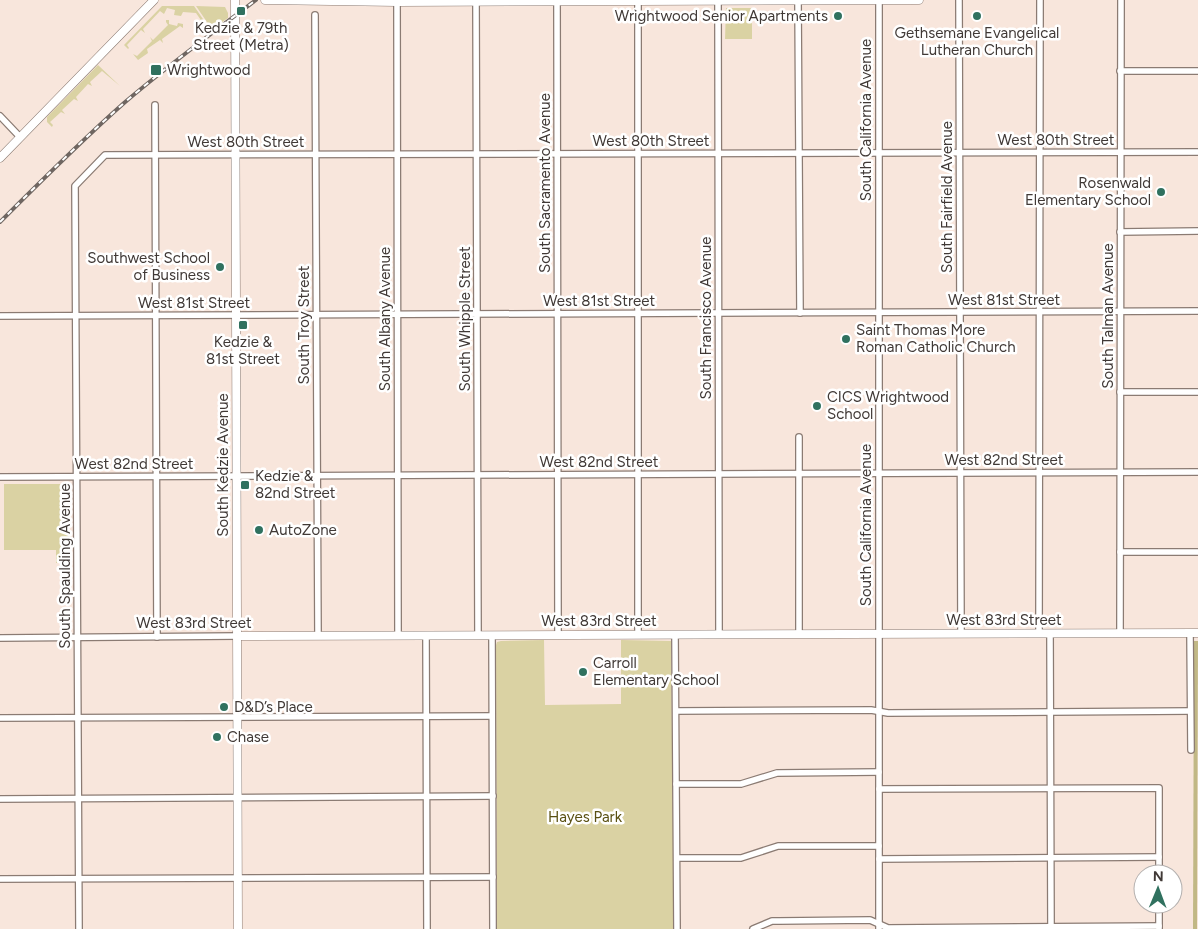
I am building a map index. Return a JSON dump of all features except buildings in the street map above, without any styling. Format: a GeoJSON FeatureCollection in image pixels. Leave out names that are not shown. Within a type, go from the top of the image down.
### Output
{"type":"FeatureCollection","features":[{"type":"Feature","properties":{"kind":"main road"},"geometry":{"type":"LineString","coordinates":[[0,158],[154,0]]}},
{"type":"Feature","properties":{"kind":"main road","name":"South Kedzie Avenue"},"geometry":{"type":"LineString","coordinates":[[236,0],[238,929]]}},
{"type":"Feature","properties":{"kind":"main road"},"geometry":{"type":"LineString","coordinates":[[265,0],[397,2],[918,0]]}},
{"type":"Feature","properties":{"kind":"main road","name":"West 83rd Street"},"geometry":{"type":"LineString","coordinates":[[237,636],[1194,633]]}},
{"type":"Feature","properties":{"kind":"street","name":"South Fairfield Avenue"},"geometry":{"type":"LineString","coordinates":[[959,0],[960,633]]}},
{"type":"Feature","properties":{"kind":"street"},"geometry":{"type":"LineString","coordinates":[[1039,633],[1040,0]]}},
{"type":"Feature","properties":{"kind":"street","name":"South Talman Avenue"},"geometry":{"type":"LineString","coordinates":[[1120,633],[1121,0]]}},
{"type":"Feature","properties":{"kind":"street"},"geometry":{"type":"LineString","coordinates":[[638,1],[638,635]]}},
{"type":"Feature","properties":{"kind":"street"},"geometry":{"type":"LineString","coordinates":[[798,1],[800,313]]}},
{"type":"Feature","properties":{"kind":"street","name":"South California Avenue"},"geometry":{"type":"LineString","coordinates":[[878,1],[880,926]]}},
{"type":"Feature","properties":{"kind":"street","name":"South Albany Avenue"},"geometry":{"type":"LineString","coordinates":[[397,2],[398,636]]}},
{"type":"Feature","properties":{"kind":"street","name":"South Whipple Street"},"geometry":{"type":"LineString","coordinates":[[476,2],[478,635]]}},
{"type":"Feature","properties":{"kind":"street","name":"South Sacramento Avenue"},"geometry":{"type":"LineString","coordinates":[[557,2],[558,635]]}},
{"type":"Feature","properties":{"kind":"street","name":"South Francisco Avenue"},"geometry":{"type":"LineString","coordinates":[[718,2],[719,634]]}},
{"type":"Feature","properties":{"kind":"street","name":"South Troy Street"},"geometry":{"type":"LineString","coordinates":[[315,15],[318,636]]}},
{"type":"Feature","properties":{"kind":"street"},"geometry":{"type":"LineString","coordinates":[[1120,71],[1198,71]]}},
{"type":"Feature","properties":{"kind":"street"},"geometry":{"type":"LineString","coordinates":[[155,105],[157,637]]}},
{"type":"Feature","properties":{"kind":"street"},"geometry":{"type":"LineString","coordinates":[[0,116],[20,137]]}},
{"type":"Feature","properties":{"kind":"street","name":"West 80th Street"},"geometry":{"type":"LineString","coordinates":[[105,155],[1198,152]]}},
{"type":"Feature","properties":{"kind":"street","name":"South Spaulding Avenue"},"geometry":{"type":"LineString","coordinates":[[79,929],[76,186],[105,155]]}},
{"type":"Feature","properties":{"kind":"street"},"geometry":{"type":"LineString","coordinates":[[1120,232],[1198,231]]}},
{"type":"Feature","properties":{"kind":"street","name":"West 81st Street"},"geometry":{"type":"LineString","coordinates":[[0,316],[1198,311]]}},
{"type":"Feature","properties":{"kind":"street"},"geometry":{"type":"LineString","coordinates":[[1120,392],[1198,392]]}},
{"type":"Feature","properties":{"kind":"street"},"geometry":{"type":"LineString","coordinates":[[799,437],[799,634]]}},
{"type":"Feature","properties":{"kind":"street","name":"West 82nd Street"},"geometry":{"type":"LineString","coordinates":[[0,477],[1198,472]]}},
{"type":"Feature","properties":{"kind":"street"},"geometry":{"type":"LineString","coordinates":[[1120,552],[1198,552]]}},
{"type":"Feature","properties":{"kind":"street"},"geometry":{"type":"LineString","coordinates":[[1050,633],[1051,928]]}},
{"type":"Feature","properties":{"kind":"street"},"geometry":{"type":"LineString","coordinates":[[1190,750],[1194,633]]}},
{"type":"Feature","properties":{"kind":"street"},"geometry":{"type":"LineString","coordinates":[[675,634],[677,929]]}},
{"type":"Feature","properties":{"kind":"street"},"geometry":{"type":"LineString","coordinates":[[492,635],[493,929]]}},
{"type":"Feature","properties":{"kind":"street","name":"West 83rd Street"},"geometry":{"type":"LineString","coordinates":[[0,638],[237,636]]}},
{"type":"Feature","properties":{"kind":"street"},"geometry":{"type":"LineString","coordinates":[[426,636],[427,929]]}},
{"type":"Feature","properties":{"kind":"street"},"geometry":{"type":"LineString","coordinates":[[676,711],[879,711],[888,713],[1190,711]]}},
{"type":"Feature","properties":{"kind":"street"},"geometry":{"type":"LineString","coordinates":[[0,718],[492,716]]}},
{"type":"Feature","properties":{"kind":"street"},"geometry":{"type":"LineString","coordinates":[[676,784],[741,784],[777,773],[879,772]]}},
{"type":"Feature","properties":{"kind":"street"},"geometry":{"type":"LineString","coordinates":[[879,789],[1159,788],[1159,864]]}},
{"type":"Feature","properties":{"kind":"street"},"geometry":{"type":"LineString","coordinates":[[0,799],[493,796]]}},
{"type":"Feature","properties":{"kind":"street"},"geometry":{"type":"LineString","coordinates":[[677,858],[741,858],[778,846],[879,846]]}},
{"type":"Feature","properties":{"kind":"street"},"geometry":{"type":"LineString","coordinates":[[879,858],[1159,857]]}},
{"type":"Feature","properties":{"kind":"street"},"geometry":{"type":"LineString","coordinates":[[0,880],[493,877]]}},
{"type":"Feature","properties":{"kind":"street"},"geometry":{"type":"LineString","coordinates":[[753,929],[779,920],[870,920],[888,928],[1159,928],[1159,914]]}},
{"type":"Feature","properties":{"kind":"green space"},"geometry":{"type":"Polygon","coordinates":[[[162,6],[194,6],[207,25],[205,26],[196,13],[183,12],[181,16],[174,15],[175,10],[167,8],[164,14],[160,11],[143,29],[145,33],[141,30],[127,45],[128,49],[124,45],[162,6]]]}},
{"type":"Feature","properties":{"kind":"green space"},"geometry":{"type":"Polygon","coordinates":[[[196,6],[225,7],[228,18],[203,35],[200,31],[209,25],[196,6]]]}},
{"type":"Feature","properties":{"kind":"green space"},"geometry":{"type":"Polygon","coordinates":[[[726,8],[752,8],[752,39],[725,39],[726,8]]]}},
{"type":"Feature","properties":{"kind":"green space"},"geometry":{"type":"Polygon","coordinates":[[[166,20],[169,20],[169,24],[177,26],[178,23],[183,24],[183,28],[180,26],[162,39],[163,43],[160,40],[147,49],[148,53],[138,60],[133,54],[137,56],[152,41],[150,37],[153,40],[168,25],[166,20]]]}},
{"type":"Feature","properties":{"kind":"green space"},"geometry":{"type":"Polygon","coordinates":[[[98,65],[120,86],[102,71],[90,82],[92,86],[88,84],[76,97],[78,101],[74,99],[62,110],[65,114],[61,112],[50,122],[53,125],[52,127],[47,122],[47,117],[98,65]]]}},
{"type":"Feature","properties":{"kind":"green space"},"geometry":{"type":"Polygon","coordinates":[[[4,484],[68,484],[69,563],[56,563],[56,550],[4,550],[4,484]]]}},
{"type":"Feature","properties":{"kind":"green space","name":"Hayes Park"},"geometry":{"type":"Polygon","coordinates":[[[544,640],[545,705],[621,704],[621,640],[671,641],[674,929],[497,929],[496,645],[497,642],[501,641],[544,640]]]}},
{"type":"Feature","properties":{"kind":"shaded area"},"geometry":{"type":"Polygon","coordinates":[[[1194,641],[1198,641],[1197,929],[1193,929],[1194,641]]]}},
{"type":"Feature","properties":{"kind":"railway"},"geometry":{"type":"LineString","coordinates":[[0,222],[124,103],[256,0]]}},
{"type":"Feature","properties":{"kind":"place","name":"Kedzie & 79th Street (Metra)"},"geometry":{"type":"Point","coordinates":[241,11]}},
{"type":"Feature","properties":{"kind":"place","name":"Wrightwood Senior Apartments"},"geometry":{"type":"Point","coordinates":[838,16]}},
{"type":"Feature","properties":{"kind":"place","name":"Gethsemane Evangelical Lutheran Church"},"geometry":{"type":"Point","coordinates":[977,16]}},
{"type":"Feature","properties":{"kind":"place","name":"Wrightwood"},"geometry":{"type":"Point","coordinates":[156,70]}},
{"type":"Feature","properties":{"kind":"place","name":"Rosenwald Elementary School"},"geometry":{"type":"Point","coordinates":[1161,192]}},
{"type":"Feature","properties":{"kind":"place","name":"Southwest School of Business"},"geometry":{"type":"Point","coordinates":[220,267]}},
{"type":"Feature","properties":{"kind":"place","name":"Kedzie & 81st Street"},"geometry":{"type":"Point","coordinates":[243,325]}},
{"type":"Feature","properties":{"kind":"place","name":"Saint Thomas More Roman Catholic Church"},"geometry":{"type":"Point","coordinates":[846,339]}},
{"type":"Feature","properties":{"kind":"place","name":"CICS Wrightwood School"},"geometry":{"type":"Point","coordinates":[817,406]}},
{"type":"Feature","properties":{"kind":"place","name":"Kedzie & 82nd Street"},"geometry":{"type":"Point","coordinates":[245,485]}},
{"type":"Feature","properties":{"kind":"place","name":"AutoZone"},"geometry":{"type":"Point","coordinates":[259,530]}},
{"type":"Feature","properties":{"kind":"place","name":"Carroll Elementary School"},"geometry":{"type":"Point","coordinates":[583,672]}},
{"type":"Feature","properties":{"kind":"place","name":"D&D’s Place"},"geometry":{"type":"Point","coordinates":[224,707]}},
{"type":"Feature","properties":{"kind":"place","name":"Chase"},"geometry":{"type":"Point","coordinates":[217,737]}}]}
